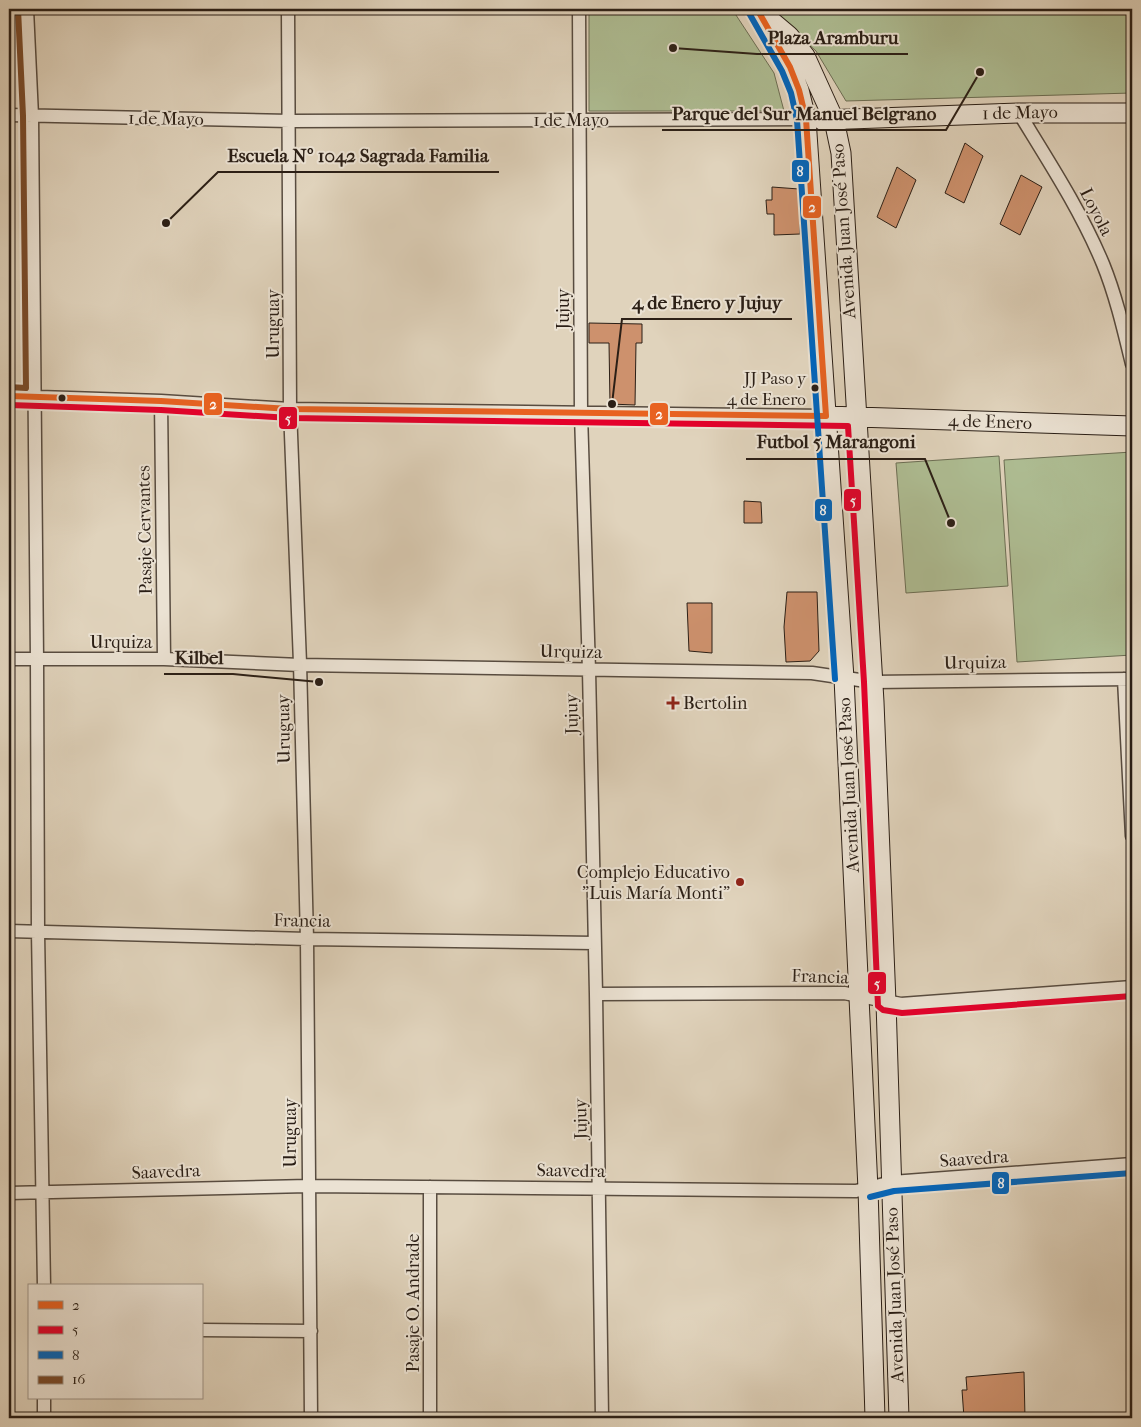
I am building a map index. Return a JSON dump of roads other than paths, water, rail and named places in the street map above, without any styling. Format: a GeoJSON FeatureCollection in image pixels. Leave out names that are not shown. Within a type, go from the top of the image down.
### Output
{"type":"FeatureCollection","features":[{"type":"Feature","properties":{"kind":"main road","name":"Avenida Juan José Paso"},"geometry":{"type":"LineString","coordinates":[[758,9],[790,67],[799,90],[806,119],[844,678],[868,1189],[875,1418]]}},
{"type":"Feature","properties":{"kind":"main road","name":"Avenida Juan José Paso"},"geometry":{"type":"LineString","coordinates":[[758,9],[789,36],[805,56],[834,120],[840,153],[873,682],[886,1002],[899,1418]]}},
{"type":"Feature","properties":{"kind":"main road","name":"1 de Mayo"},"geometry":{"type":"LineString","coordinates":[[806,119],[834,120],[1019,113],[1132,114]]}},
{"type":"Feature","properties":{"kind":"main road","name":"4 de Enero"},"geometry":{"type":"LineString","coordinates":[[826,416],[1132,426]]}},
{"type":"Feature","properties":{"kind":"street"},"geometry":{"type":"LineString","coordinates":[[27,9],[32,116],[38,932],[44,1193],[44,1284]]}},
{"type":"Feature","properties":{"kind":"street","name":"Uruguay"},"geometry":{"type":"LineString","coordinates":[[288,9],[290,409],[300,664],[306,939],[311,1418]]}},
{"type":"Feature","properties":{"kind":"street","name":"Jujuy"},"geometry":{"type":"LineString","coordinates":[[579,9],[581,414],[596,994],[602,1418]]}},
{"type":"Feature","properties":{"kind":"street","name":"Loyola"},"geometry":{"type":"LineString","coordinates":[[1019,113],[1074,204],[1103,265],[1132,364]]}},
{"type":"Feature","properties":{"kind":"street","name":"1 de Mayo"},"geometry":{"type":"LineString","coordinates":[[9,115],[290,121],[806,119]]}},
{"type":"Feature","properties":{"kind":"street","name":"4 de Enero"},"geometry":{"type":"LineString","coordinates":[[9,396],[162,401],[290,409],[826,416]]}},
{"type":"Feature","properties":{"kind":"street","name":"Pasaje Cervantes"},"geometry":{"type":"LineString","coordinates":[[162,401],[164,659]]}},
{"type":"Feature","properties":{"kind":"street","name":"Urquiza"},"geometry":{"type":"LineString","coordinates":[[9,659],[164,659],[300,664],[812,673],[873,682],[1128,679]]}},
{"type":"Feature","properties":{"kind":"street"},"geometry":{"type":"LineString","coordinates":[[1128,679],[1132,836]]}},
{"type":"Feature","properties":{"kind":"street","name":"Francia"},"geometry":{"type":"LineString","coordinates":[[9,931],[306,939],[594,943]]}},
{"type":"Feature","properties":{"kind":"street","name":"Francia"},"geometry":{"type":"LineString","coordinates":[[596,994],[844,993],[901,1004],[1132,988]]}},
{"type":"Feature","properties":{"kind":"street","name":"Saavedra"},"geometry":{"type":"LineString","coordinates":[[9,1193],[308,1186],[856,1191],[892,1182],[1132,1164]]}},
{"type":"Feature","properties":{"kind":"street","name":"Pasaje O. Andrade"},"geometry":{"type":"LineString","coordinates":[[430,1187],[430,1418]]}},
{"type":"Feature","properties":{"kind":"street"},"geometry":{"type":"LineString","coordinates":[[202,1330],[311,1331]]}},
{"type":"Feature","properties":{"kind":"street"},"geometry":{"type":"LineString","coordinates":[[44,1400],[44,1418]]}},
{"type":"Feature","properties":{"kind":"place","name":"Plaza Aramburu"},"geometry":{"type":"Point","coordinates":[673,48]}},
{"type":"Feature","properties":{"kind":"place","name":"Parque del Sur Manuel Belgrano"},"geometry":{"type":"Point","coordinates":[980,72]}},
{"type":"Feature","properties":{"kind":"place","name":"Escuela Nº 1042 Sagrada Familia"},"geometry":{"type":"Point","coordinates":[166,223]}},
{"type":"Feature","properties":{"kind":"place","name":"JJ Paso y 4 de Enero"},"geometry":{"type":"Point","coordinates":[815,388]}},
{"type":"Feature","properties":{"kind":"place","name":"4 de Enero y Jujuy"},"geometry":{"type":"Point","coordinates":[612,404]}},
{"type":"Feature","properties":{"kind":"place","name":"Futbol 5 Marangoni"},"geometry":{"type":"Point","coordinates":[951,523]}},
{"type":"Feature","properties":{"kind":"place","name":"Kilbel"},"geometry":{"type":"Point","coordinates":[319,682]}},
{"type":"Feature","properties":{"kind":"place","name":"Bertolin"},"geometry":{"type":"Point","coordinates":[673,703]}},
{"type":"Feature","properties":{"kind":"place","name":"Complejo Educativo \"Luis María Monti\""},"geometry":{"type":"Point","coordinates":[740,882]}}]}
